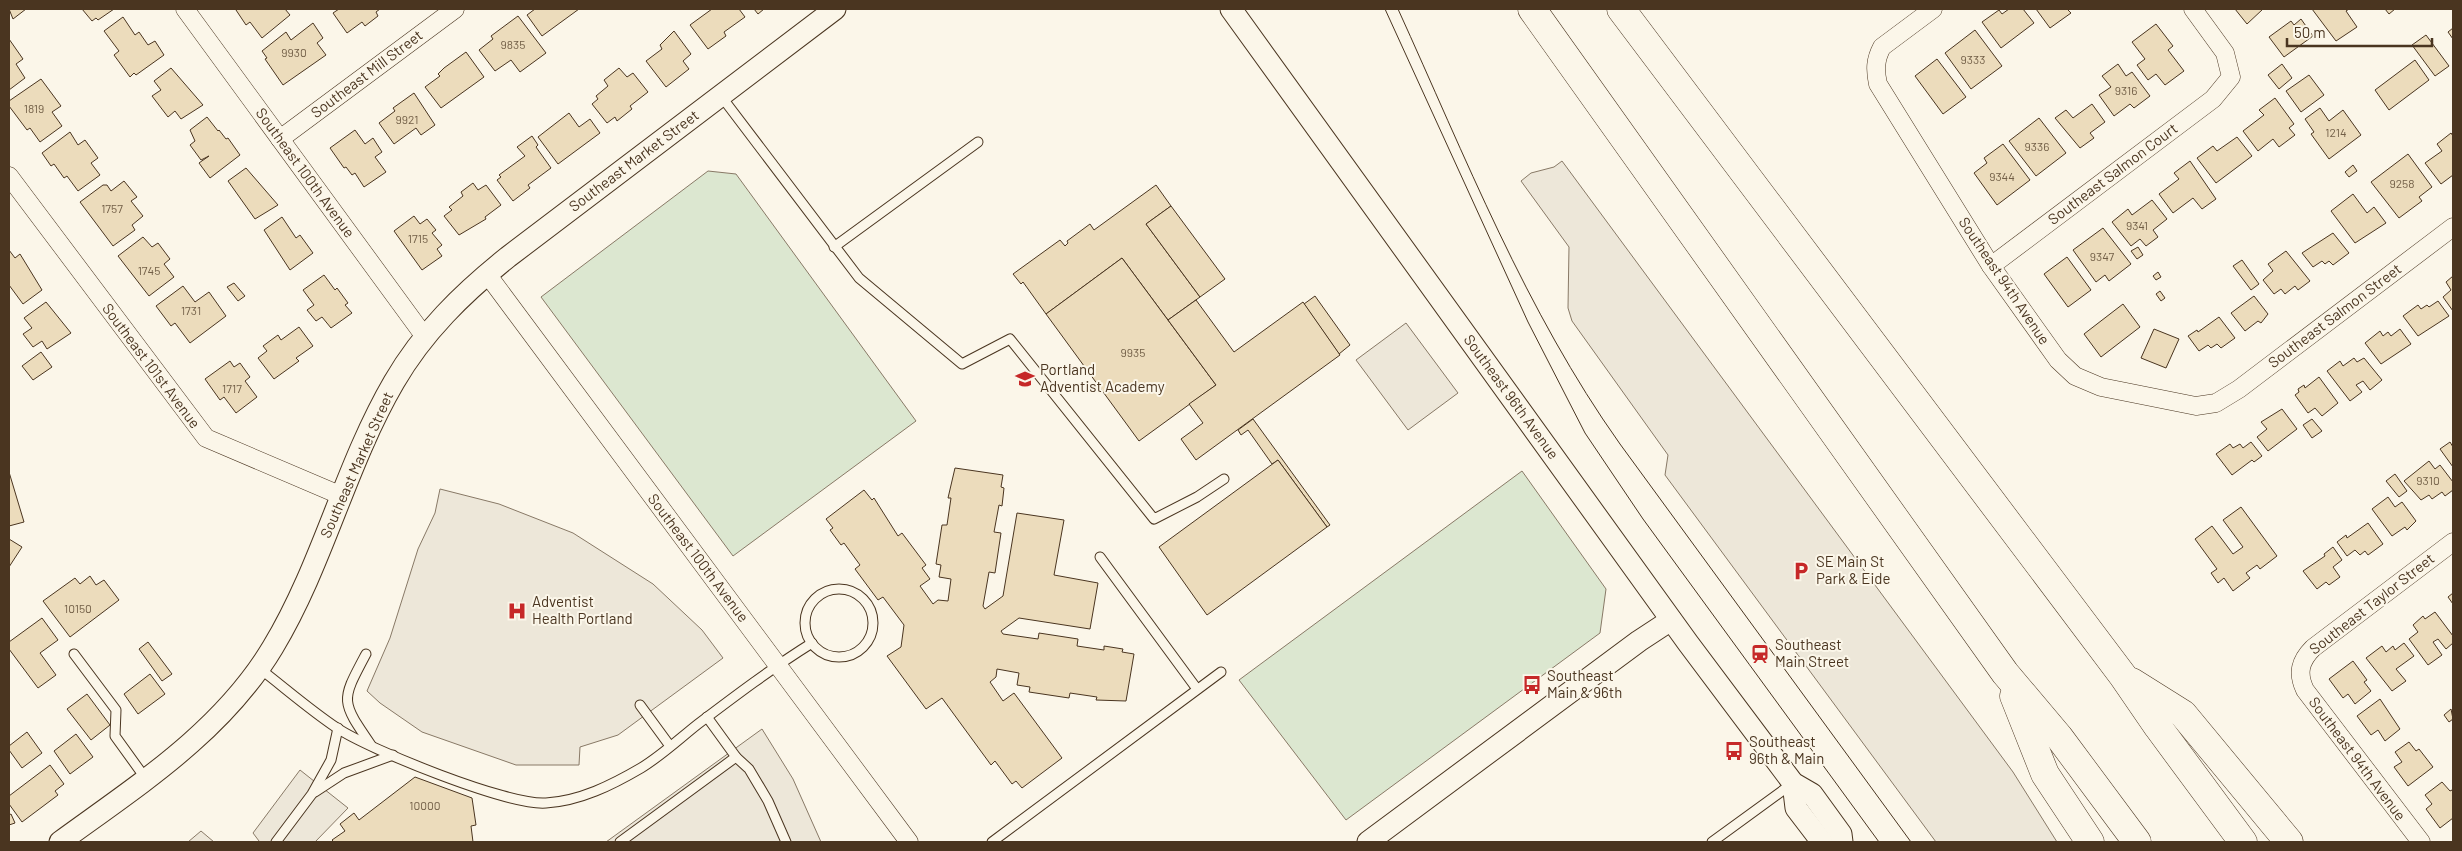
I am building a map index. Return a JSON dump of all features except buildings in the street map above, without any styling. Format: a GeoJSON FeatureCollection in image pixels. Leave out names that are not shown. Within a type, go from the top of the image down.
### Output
{"type":"FeatureCollection","features":[{"type":"Feature","properties":{"kind":"highway"},"geometry":{"type":"LineString","coordinates":[[1532,9],[2005,673],[2058,737],[2137,842]]}},
{"type":"Feature","properties":{"kind":"highway"},"geometry":{"type":"LineString","coordinates":[[1621,9],[2123,676],[2158,727],[2243,842]]}},
{"type":"Feature","properties":{"kind":"highway"},"geometry":{"type":"LineString","coordinates":[[2005,673],[2045,774],[2090,842]]}},
{"type":"Feature","properties":{"kind":"highway"},"geometry":{"type":"LineString","coordinates":[[2123,676],[2183,714],[2288,842]]}},
{"type":"Feature","properties":{"kind":"street","name":"Southeast 100th Avenue"},"geometry":{"type":"LineString","coordinates":[[185,9],[425,337]]}},
{"type":"Feature","properties":{"kind":"street","name":"Southeast Mill Street"},"geometry":{"type":"LineString","coordinates":[[280,139],[455,9]]}},
{"type":"Feature","properties":{"kind":"street","name":"Southeast Market Street"},"geometry":{"type":"LineString","coordinates":[[60,842],[146,779],[212,726],[259,668],[273,647],[304,588],[386,397],[425,337],[462,294],[835,9]]}},
{"type":"Feature","properties":{"kind":"street","name":"Southeast 96th Avenue"},"geometry":{"type":"LineString","coordinates":[[1232,9],[1671,620],[1793,783],[1812,794],[1841,834],[1842,842]]}},
{"type":"Feature","properties":{"kind":"street","name":"Southeast 94th Avenue"},"geometry":{"type":"LineString","coordinates":[[1933,9],[1882,47],[1875,70],[1878,84],[1991,266],[2058,360],[2075,376],[2101,387],[2196,406],[2216,402]]}},
{"type":"Feature","properties":{"kind":"street","name":"Southeast Salmon Court"},"geometry":{"type":"LineString","coordinates":[[1991,266],[2213,99],[2231,77],[2225,53],[2193,9]]}},
{"type":"Feature","properties":{"kind":"street","name":"Southeast 101st Avenue"},"geometry":{"type":"LineString","coordinates":[[10,181],[206,438],[342,496]]}},
{"type":"Feature","properties":{"kind":"street","name":"Southeast Salmon Street"},"geometry":{"type":"LineString","coordinates":[[2216,402],[2239,389],[2453,227]]}},
{"type":"Feature","properties":{"kind":"street","name":"Southeast 100th Avenue"},"geometry":{"type":"LineString","coordinates":[[487,274],[909,842]]}},
{"type":"Feature","properties":{"kind":"street","name":"Southeast Taylor Street"},"geometry":{"type":"LineString","coordinates":[[2300,672],[2302,659],[2313,648],[2453,542]]}},
{"type":"Feature","properties":{"kind":"street"},"geometry":{"type":"LineString","coordinates":[[1368,842],[1639,641],[1671,620]]}},
{"type":"Feature","properties":{"kind":"street","name":"Southeast 94th Avenue"},"geometry":{"type":"LineString","coordinates":[[2300,672],[2305,690],[2421,842]]}},
{"type":"Feature","properties":{"kind":"street","name":"Southeast 96th Avenue"},"geometry":{"type":"LineString","coordinates":[[1793,783],[1796,808],[1822,842]]}},
{"type":"Feature","properties":{"kind":"lane"},"geometry":{"type":"LineString","coordinates":[[721,96],[859,278],[962,364],[1010,339],[1154,519],[1197,497],[1224,479]]}},
{"type":"Feature","properties":{"kind":"lane"},"geometry":{"type":"LineString","coordinates":[[834,247],[978,142]]}},
{"type":"Feature","properties":{"kind":"lane"},"geometry":{"type":"LineString","coordinates":[[1100,557],[1197,689]]}},
{"type":"Feature","properties":{"kind":"lane"},"geometry":{"type":"LineString","coordinates":[[836,589],[846,590],[855,593],[869,607],[873,627],[870,636],[858,652],[838,657],[828,655],[812,643],[807,632],[806,619],[810,607],[818,597],[836,589]]}},
{"type":"Feature","properties":{"kind":"lane"},"geometry":{"type":"LineString","coordinates":[[259,668],[338,728],[372,747],[488,791],[522,801],[544,804],[571,799],[597,791],[643,767],[778,664],[812,643]]}},
{"type":"Feature","properties":{"kind":"lane"},"geometry":{"type":"LineString","coordinates":[[74,654],[116,710],[114,736],[146,779]]}},
{"type":"Feature","properties":{"kind":"lane"},"geometry":{"type":"LineString","coordinates":[[366,654],[348,687],[346,700],[353,719],[372,747]]}},
{"type":"Feature","properties":{"kind":"lane"},"geometry":{"type":"LineString","coordinates":[[992,842],[1221,672]]}},
{"type":"Feature","properties":{"kind":"lane"},"geometry":{"type":"LineString","coordinates":[[640,705],[670,746]]}},
{"type":"Feature","properties":{"kind":"lane"},"geometry":{"type":"LineString","coordinates":[[708,717],[736,758],[749,769],[768,801],[786,842]]}},
{"type":"Feature","properties":{"kind":"lane"},"geometry":{"type":"LineString","coordinates":[[276,842],[312,794],[331,760],[338,728]]}},
{"type":"Feature","properties":{"kind":"lane"},"geometry":{"type":"LineString","coordinates":[[312,794],[344,773],[393,755]]}},
{"type":"Feature","properties":{"kind":"lane"},"geometry":{"type":"LineString","coordinates":[[620,842],[736,758]]}},
{"type":"Feature","properties":{"kind":"lane"},"geometry":{"type":"LineString","coordinates":[[1712,842],[1793,783]]}},
{"type":"Feature","properties":{"kind":"green space"},"geometry":{"type":"Polygon","coordinates":[[[708,171],[736,174],[916,421],[733,556],[541,297],[708,171]]]}},
{"type":"Feature","properties":{"kind":"green space"},"geometry":{"type":"Polygon","coordinates":[[[1522,471],[1606,589],[1600,633],[1346,820],[1239,680],[1522,471]]]}},
{"type":"Feature","properties":{"kind":"shaded area","name":"SE Main St Park & Eide"},"geometry":{"type":"Polygon","coordinates":[[[1562,161],[2013,772],[2057,842],[1936,842],[1665,475],[1668,455],[1572,321],[1568,308],[1569,247],[1521,181],[1531,173],[1554,167],[1562,161]]]}},
{"type":"Feature","properties":{"kind":"shaded area"},"geometry":{"type":"Polygon","coordinates":[[[1406,323],[1458,393],[1408,430],[1356,360],[1406,323]]]}},
{"type":"Feature","properties":{"kind":"shaded area"},"geometry":{"type":"Polygon","coordinates":[[[440,489],[499,504],[573,533],[653,584],[702,630],[723,658],[618,735],[580,747],[579,765],[516,765],[422,732],[380,703],[367,691],[390,638],[418,549],[435,513],[440,489]]]}},
{"type":"Feature","properties":{"kind":"shaded area"},"geometry":{"type":"Polygon","coordinates":[[[762,729],[793,779],[821,842],[606,842],[762,729]]]}},
{"type":"Feature","properties":{"kind":"shaded area"},"geometry":{"type":"Polygon","coordinates":[[[300,770],[348,808],[315,842],[258,842],[253,833],[300,770]]]}},
{"type":"Feature","properties":{"kind":"shaded area"},"geometry":{"type":"Polygon","coordinates":[[[201,831],[214,842],[188,842],[201,831]]]}},
{"type":"Feature","properties":{"kind":"tram line"},"geometry":{"type":"LineString","coordinates":[[1385,9],[1528,322],[1585,433],[1643,519],[1879,842]]}},
{"type":"Feature","properties":{"kind":"tram line"},"geometry":{"type":"LineString","coordinates":[[1398,9],[1499,232],[1555,341],[1586,393],[1620,444],[1911,842]]}},
{"type":"Feature","properties":{"kind":"place","name":"Portland Adventist Academy"},"geometry":{"type":"Point","coordinates":[1025,379]}},
{"type":"Feature","properties":{"kind":"place","name":"SE Main St Park & Eide"},"geometry":{"type":"Point","coordinates":[1801,571]}},
{"type":"Feature","properties":{"kind":"place","name":"Adventist Health Portland"},"geometry":{"type":"Point","coordinates":[517,611]}},
{"type":"Feature","properties":{"kind":"place","name":"Southeast Main Street"},"geometry":{"type":"Point","coordinates":[1760,654]}},
{"type":"Feature","properties":{"kind":"place","name":"Southeast Main & 96th"},"geometry":{"type":"Point","coordinates":[1532,685]}},
{"type":"Feature","properties":{"kind":"place","name":"Southeast 96th & Main"},"geometry":{"type":"Point","coordinates":[1734,751]}}]}
